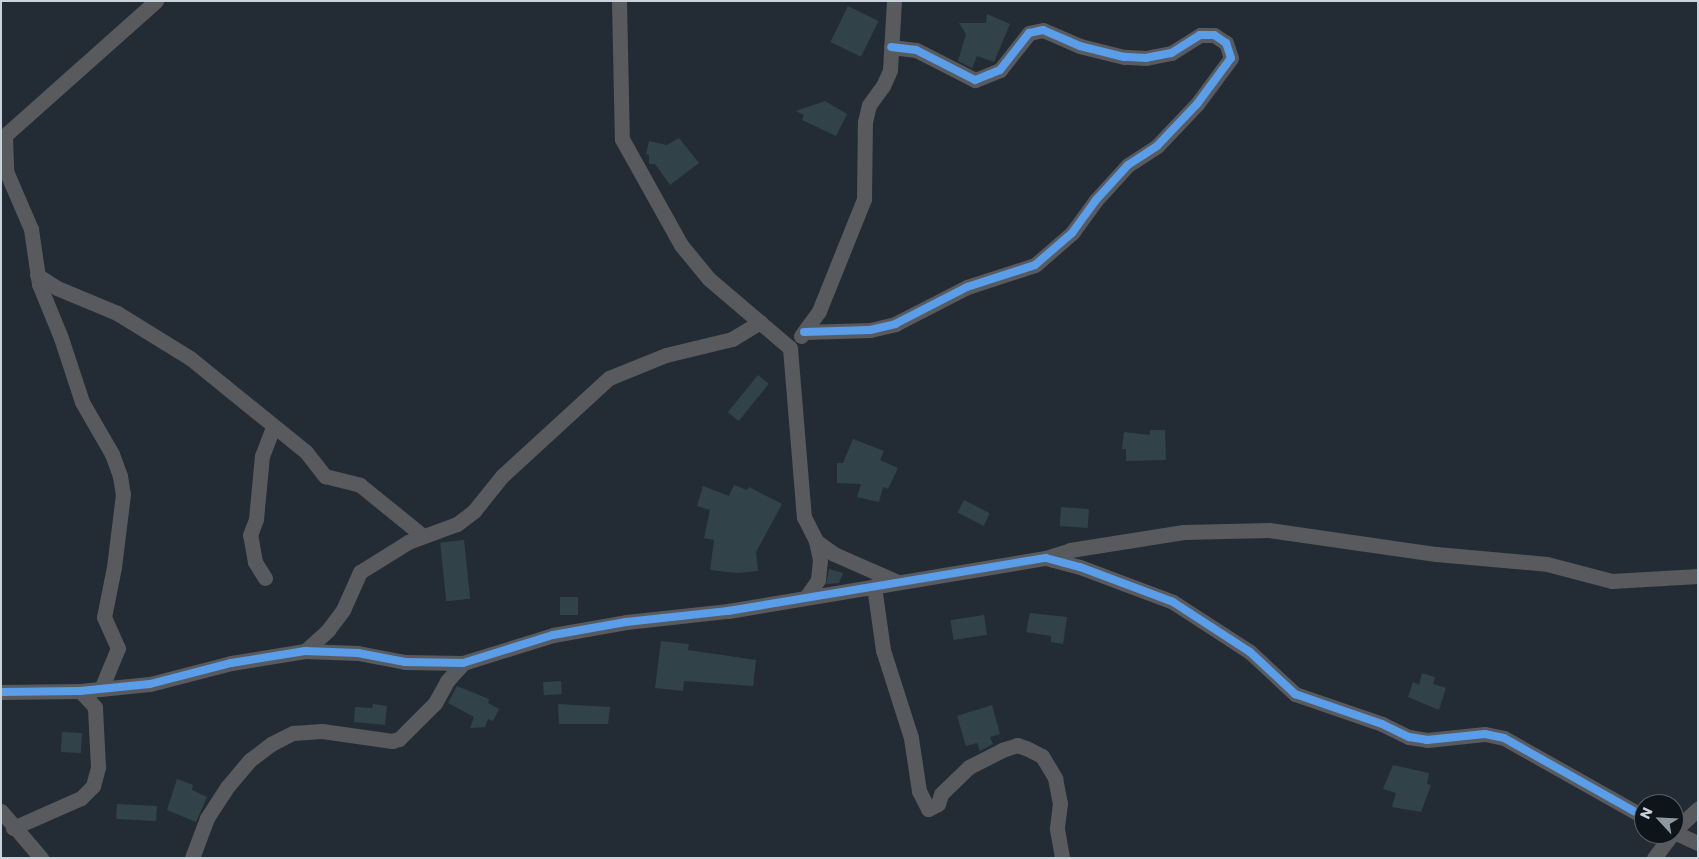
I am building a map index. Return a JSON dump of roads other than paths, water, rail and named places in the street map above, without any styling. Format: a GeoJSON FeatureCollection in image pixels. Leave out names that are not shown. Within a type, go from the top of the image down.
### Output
{"type":"FeatureCollection","features":[{"type":"Feature","properties":{"kind":"street"},"geometry":{"type":"LineString","coordinates":[[13,828],[81,798],[93,786],[98,767],[95,707],[104,689],[118,648],[104,617],[114,567],[123,494],[120,476],[112,454],[82,402],[37,275],[30,229],[4,169],[3,137],[156,1]]}},
{"type":"Feature","properties":{"kind":"street"},"geometry":{"type":"LineString","coordinates":[[619,1],[622,139],[681,245],[709,279],[790,348],[804,517],[816,541],[820,560],[818,580],[806,597]]}},
{"type":"Feature","properties":{"kind":"street"},"geometry":{"type":"LineString","coordinates":[[790,348],[819,311],[864,199],[865,122],[869,105],[883,86],[890,70],[891,3]]}},
{"type":"Feature","properties":{"kind":"street"},"geometry":{"type":"LineString","coordinates":[[804,332],[840,328],[870,330],[895,324],[967,287],[1035,265],[1072,233],[1096,200],[1128,165],[1157,146],[1197,104],[1231,58],[1226,43],[1214,35],[1200,35],[1171,53],[1146,58],[1124,57],[1080,46],[1043,30],[1029,33],[1000,70],[976,80],[916,50],[891,47]]}},
{"type":"Feature","properties":{"kind":"street"},"geometry":{"type":"LineString","coordinates":[[37,275],[57,288],[118,313],[190,358],[273,428],[306,452],[326,476],[360,485],[423,536]]}},
{"type":"Feature","properties":{"kind":"street"},"geometry":{"type":"LineString","coordinates":[[305,650],[328,630],[343,610],[360,572],[423,536],[457,524],[474,511],[502,476],[609,378],[666,354],[732,339],[760,322]]}},
{"type":"Feature","properties":{"kind":"street"},"geometry":{"type":"LineString","coordinates":[[265,578],[254,562],[250,535],[256,519],[262,456],[273,428]]}},
{"type":"Feature","properties":{"kind":"street"},"geometry":{"type":"LineString","coordinates":[[1,692],[80,691],[150,684],[231,663],[305,650],[358,653],[439,664],[463,663],[553,635],[899,582],[1046,558],[1070,550],[1184,532],[1269,530],[1436,554],[1547,564],[1612,581],[1698,576]]}},
{"type":"Feature","properties":{"kind":"street"},"geometry":{"type":"LineString","coordinates":[[816,541],[834,554],[899,582]]}},
{"type":"Feature","properties":{"kind":"street"},"geometry":{"type":"LineString","coordinates":[[1046,558],[1080,567],[1173,602],[1250,652],[1295,694],[1382,724],[1409,737],[1428,740],[1484,734],[1504,738],[1634,811]]}},
{"type":"Feature","properties":{"kind":"street"},"geometry":{"type":"LineString","coordinates":[[874,586],[882,650],[911,738],[919,791],[928,809],[938,804],[941,794],[969,767],[1002,750],[1017,745],[1026,748],[1042,756],[1055,778],[1060,803],[1057,828],[1062,858]]}},
{"type":"Feature","properties":{"kind":"street"},"geometry":{"type":"LineString","coordinates":[[192,858],[207,818],[228,786],[250,760],[271,744],[293,734],[322,731],[392,742],[400,739],[435,703],[447,681],[463,663]]}},
{"type":"Feature","properties":{"kind":"street"},"geometry":{"type":"LineString","coordinates":[[439,664],[447,681]]}},
{"type":"Feature","properties":{"kind":"street"},"geometry":{"type":"LineString","coordinates":[[80,691],[95,707]]}},
{"type":"Feature","properties":{"kind":"street"},"geometry":{"type":"LineString","coordinates":[[1684,822],[1698,809]]}},
{"type":"Feature","properties":{"kind":"street"},"geometry":{"type":"LineString","coordinates":[[1,811],[13,828],[41,858]]}},
{"type":"Feature","properties":{"kind":"street"},"geometry":{"type":"LineString","coordinates":[[1684,837],[1698,843]]}},
{"type":"Feature","properties":{"kind":"street"},"geometry":{"type":"LineString","coordinates":[[1654,858],[1664,844]]}}]}
